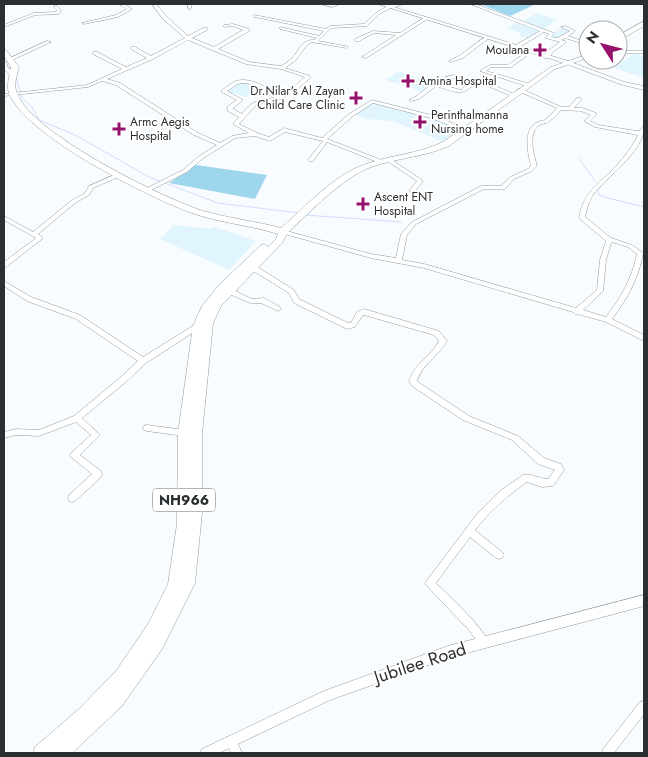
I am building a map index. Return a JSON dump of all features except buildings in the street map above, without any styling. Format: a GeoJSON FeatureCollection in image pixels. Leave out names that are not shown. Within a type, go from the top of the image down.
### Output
{"type":"FeatureCollection","features":[{"type":"Feature","properties":{"kind":"highway"},"geometry":{"type":"LineString","coordinates":[[628,32],[644,23]]}},
{"type":"Feature","properties":{"kind":"highway"},"geometry":{"type":"LineString","coordinates":[[4,51],[7,61],[15,67],[11,80],[15,94],[26,113],[38,125],[147,190],[196,211],[283,232],[344,178],[358,170],[385,161],[431,151],[446,144],[521,90],[566,62],[578,59]]}},
{"type":"Feature","properties":{"kind":"highway","name":"NH966"},"geometry":{"type":"LineString","coordinates":[[41,753],[86,714],[121,676],[153,629],[175,585],[184,524],[184,433],[198,326],[206,309],[231,292],[280,240],[283,232]]}},
{"type":"Feature","properties":{"kind":"highway","name":"NH966"},"geometry":{"type":"LineString","coordinates":[[60,753],[116,700],[156,644],[188,583],[195,513],[196,434],[208,323],[215,302],[223,287],[273,238],[283,232]]}},
{"type":"Feature","properties":{"kind":"main road"},"geometry":{"type":"LineString","coordinates":[[380,4],[566,62],[622,83],[644,86]]}},
{"type":"Feature","properties":{"kind":"main road","name":"Jubilee Road"},"geometry":{"type":"LineString","coordinates":[[206,753],[328,695],[448,652],[644,600]]}},
{"type":"Feature","properties":{"kind":"street"},"geometry":{"type":"LineString","coordinates":[[84,23],[115,16],[130,9],[121,4]]}},
{"type":"Feature","properties":{"kind":"street"},"geometry":{"type":"LineString","coordinates":[[154,4],[165,18],[188,38],[248,63],[282,68],[308,78],[277,99],[263,100],[253,105],[236,124],[255,134],[270,138],[284,130],[325,139],[385,161],[420,181],[412,191],[421,197]]}},
{"type":"Feature","properties":{"kind":"street"},"geometry":{"type":"LineString","coordinates":[[322,4],[332,6],[338,4]]}},
{"type":"Feature","properties":{"kind":"street"},"geometry":{"type":"LineString","coordinates":[[314,42],[333,27],[366,25],[377,14],[401,4]]}},
{"type":"Feature","properties":{"kind":"street"},"geometry":{"type":"LineString","coordinates":[[472,4],[552,34],[548,37],[563,42],[546,57]]}},
{"type":"Feature","properties":{"kind":"street"},"geometry":{"type":"LineString","coordinates":[[4,26],[34,14],[58,13],[59,10],[56,7]]}},
{"type":"Feature","properties":{"kind":"street"},"geometry":{"type":"LineString","coordinates":[[255,16],[327,30]]}},
{"type":"Feature","properties":{"kind":"street"},"geometry":{"type":"LineString","coordinates":[[364,57],[427,18]]}},
{"type":"Feature","properties":{"kind":"street"},"geometry":{"type":"LineString","coordinates":[[214,49],[247,30],[233,25],[226,26]]}},
{"type":"Feature","properties":{"kind":"street"},"geometry":{"type":"LineString","coordinates":[[558,40],[573,31],[563,27]]}},
{"type":"Feature","properties":{"kind":"street"},"geometry":{"type":"LineString","coordinates":[[15,94],[88,86],[151,58],[205,28]]}},
{"type":"Feature","properties":{"kind":"street"},"geometry":{"type":"LineString","coordinates":[[282,28],[320,38]]}},
{"type":"Feature","properties":{"kind":"street"},"geometry":{"type":"LineString","coordinates":[[516,47],[543,31]]}},
{"type":"Feature","properties":{"kind":"street"},"geometry":{"type":"LineString","coordinates":[[357,40],[373,32],[400,34]]}},
{"type":"Feature","properties":{"kind":"street"},"geometry":{"type":"LineString","coordinates":[[564,36],[578,41]]}},
{"type":"Feature","properties":{"kind":"street"},"geometry":{"type":"LineString","coordinates":[[452,61],[461,57],[487,38]]}},
{"type":"Feature","properties":{"kind":"street"},"geometry":{"type":"LineString","coordinates":[[7,61],[49,42]]}},
{"type":"Feature","properties":{"kind":"street"},"geometry":{"type":"LineString","coordinates":[[282,68],[294,59],[308,42],[345,47]]}},
{"type":"Feature","properties":{"kind":"street"},"geometry":{"type":"LineString","coordinates":[[132,48],[151,58]]}},
{"type":"Feature","properties":{"kind":"street"},"geometry":{"type":"LineString","coordinates":[[530,52],[508,66],[490,66],[482,71],[560,108],[571,108],[594,114],[587,121],[591,124],[643,131],[634,148],[616,170],[593,188],[583,207],[582,218],[609,240],[630,246],[640,253],[638,267],[619,305],[608,320]]}},
{"type":"Feature","properties":{"kind":"street"},"geometry":{"type":"LineString","coordinates":[[628,52],[644,52]]}},
{"type":"Feature","properties":{"kind":"street"},"geometry":{"type":"LineString","coordinates":[[94,53],[126,69]]}},
{"type":"Feature","properties":{"kind":"street"},"geometry":{"type":"LineString","coordinates":[[411,100],[417,98],[446,76],[455,76],[473,83]]}},
{"type":"Feature","properties":{"kind":"street"},"geometry":{"type":"LineString","coordinates":[[101,80],[109,80],[118,84],[196,134],[220,145]]}},
{"type":"Feature","properties":{"kind":"street"},"geometry":{"type":"LineString","coordinates":[[244,117],[230,110],[230,107],[241,98],[224,91],[242,82],[264,87],[274,96]]}},
{"type":"Feature","properties":{"kind":"street"},"geometry":{"type":"LineString","coordinates":[[435,84],[457,92],[462,91],[473,83],[480,82],[521,90]]}},
{"type":"Feature","properties":{"kind":"street"},"geometry":{"type":"LineString","coordinates":[[571,108],[580,99]]}},
{"type":"Feature","properties":{"kind":"street"},"geometry":{"type":"LineString","coordinates":[[311,160],[325,139],[351,114],[372,101],[433,117],[466,130]]}},
{"type":"Feature","properties":{"kind":"street"},"geometry":{"type":"LineString","coordinates":[[398,262],[404,234],[414,223],[483,187],[503,188],[512,178],[530,170],[534,166],[529,137],[535,125],[540,121],[547,120],[560,108]]}},
{"type":"Feature","properties":{"kind":"street"},"geometry":{"type":"LineString","coordinates":[[147,190],[185,171],[234,137],[255,134]]}},
{"type":"Feature","properties":{"kind":"street"},"geometry":{"type":"LineString","coordinates":[[634,148],[644,148]]}},
{"type":"Feature","properties":{"kind":"street"},"geometry":{"type":"LineString","coordinates":[[34,234],[74,202],[88,194],[91,187],[119,175]]}},
{"type":"Feature","properties":{"kind":"street"},"geometry":{"type":"LineString","coordinates":[[4,218],[40,238],[4,265]]}},
{"type":"Feature","properties":{"kind":"street"},"geometry":{"type":"LineString","coordinates":[[283,232],[353,252],[424,266],[608,320],[644,338]]}},
{"type":"Feature","properties":{"kind":"street"},"geometry":{"type":"LineString","coordinates":[[576,312],[600,290],[603,260],[609,240]]}},
{"type":"Feature","properties":{"kind":"street"},"geometry":{"type":"LineString","coordinates":[[254,268],[292,292],[296,301],[347,326],[353,325],[358,314],[364,312],[436,334],[443,340],[442,344],[426,358],[414,374],[413,381],[415,384],[461,415],[515,438],[541,461],[558,467],[560,470],[550,483],[546,484],[523,479],[504,494],[469,531],[430,583],[471,626],[484,643]]}},
{"type":"Feature","properties":{"kind":"street"},"geometry":{"type":"LineString","coordinates":[[4,283],[29,299],[78,317],[143,360]]}},
{"type":"Feature","properties":{"kind":"street"},"geometry":{"type":"LineString","coordinates":[[231,292],[251,301],[262,300],[278,309]]}},
{"type":"Feature","properties":{"kind":"street"},"geometry":{"type":"LineString","coordinates":[[4,435],[16,432],[39,433],[77,418],[120,383],[143,360],[198,326]]}},
{"type":"Feature","properties":{"kind":"street"},"geometry":{"type":"LineString","coordinates":[[72,498],[98,474],[74,455],[96,435],[77,418]]}},
{"type":"Feature","properties":{"kind":"street"},"geometry":{"type":"LineString","coordinates":[[147,428],[184,433]]}},
{"type":"Feature","properties":{"kind":"street"},"geometry":{"type":"LineString","coordinates":[[469,531],[499,555]]}},
{"type":"Feature","properties":{"kind":"street"},"geometry":{"type":"LineString","coordinates":[[607,753],[644,706]]}},
{"type":"Feature","properties":{"kind":"street"},"geometry":{"type":"LineString","coordinates":[[231,741],[237,753]]}},
{"type":"Feature","properties":{"kind":"shaded area"},"geometry":{"type":"Polygon","coordinates":[[[480,4],[536,4],[510,16],[480,4]]]}},
{"type":"Feature","properties":{"kind":"shaded area"},"geometry":{"type":"Polygon","coordinates":[[[537,13],[557,20],[543,29],[554,33],[563,28],[570,31],[557,39],[549,37],[553,35],[541,28],[523,21],[537,13]]]}},
{"type":"Feature","properties":{"kind":"shaded area"},"geometry":{"type":"Polygon","coordinates":[[[518,21],[541,30],[528,39],[518,35],[521,33],[507,28],[518,21]]]}},
{"type":"Feature","properties":{"kind":"shaded area"},"geometry":{"type":"Polygon","coordinates":[[[635,53],[644,56],[644,75],[641,77],[620,70],[628,70],[628,58],[635,53]]]}},
{"type":"Feature","properties":{"kind":"shaded area","name":"Amina Hospital"},"geometry":{"type":"Polygon","coordinates":[[[399,71],[433,83],[422,92],[386,80],[399,71]]]}},
{"type":"Feature","properties":{"kind":"shaded area"},"geometry":{"type":"Polygon","coordinates":[[[242,82],[259,88],[246,97],[226,91],[242,82]]]}},
{"type":"Feature","properties":{"kind":"shaded area","name":"Perinthalmanna Nursing home"},"geometry":{"type":"Polygon","coordinates":[[[374,101],[429,117],[464,130],[444,142],[393,121],[367,119],[353,114],[374,101]]]}},
{"type":"Feature","properties":{"kind":"shaded area"},"geometry":{"type":"Polygon","coordinates":[[[196,165],[267,175],[255,199],[169,183],[196,165]]]}},
{"type":"Feature","properties":{"kind":"shaded area"},"geometry":{"type":"Polygon","coordinates":[[[173,225],[211,229],[215,227],[256,241],[229,270],[160,239],[173,225]]]}},
{"type":"Feature","properties":{"kind":"waterway"},"geometry":{"type":"LineString","coordinates":[[4,61],[12,71]]}},
{"type":"Feature","properties":{"kind":"waterway"},"geometry":{"type":"LineString","coordinates":[[15,74],[22,98],[32,107],[39,120],[77,136],[149,177],[218,203],[299,213]]}},
{"type":"Feature","properties":{"kind":"waterway"},"geometry":{"type":"LineString","coordinates":[[579,159],[596,182]]}},
{"type":"Feature","properties":{"kind":"waterway"},"geometry":{"type":"LineString","coordinates":[[598,189],[599,195],[604,197],[644,207]]}},
{"type":"Feature","properties":{"kind":"waterway"},"geometry":{"type":"LineString","coordinates":[[306,215],[401,222]]}},
{"type":"Feature","properties":{"kind":"place","name":"Moulana"},"geometry":{"type":"Point","coordinates":[540,50]}},
{"type":"Feature","properties":{"kind":"place","name":"Amina Hospital"},"geometry":{"type":"Point","coordinates":[408,81]}},
{"type":"Feature","properties":{"kind":"place","name":"Dr.Nilar's Al Zayan Child Care Clinic"},"geometry":{"type":"Point","coordinates":[356,98]}},
{"type":"Feature","properties":{"kind":"place","name":"Perinthalmanna Nursing home"},"geometry":{"type":"Point","coordinates":[420,122]}},
{"type":"Feature","properties":{"kind":"place","name":"Armc Aegis Hospital"},"geometry":{"type":"Point","coordinates":[119,129]}},
{"type":"Feature","properties":{"kind":"place","name":"Ascent ENT Hospital"},"geometry":{"type":"Point","coordinates":[363,204]}}]}
